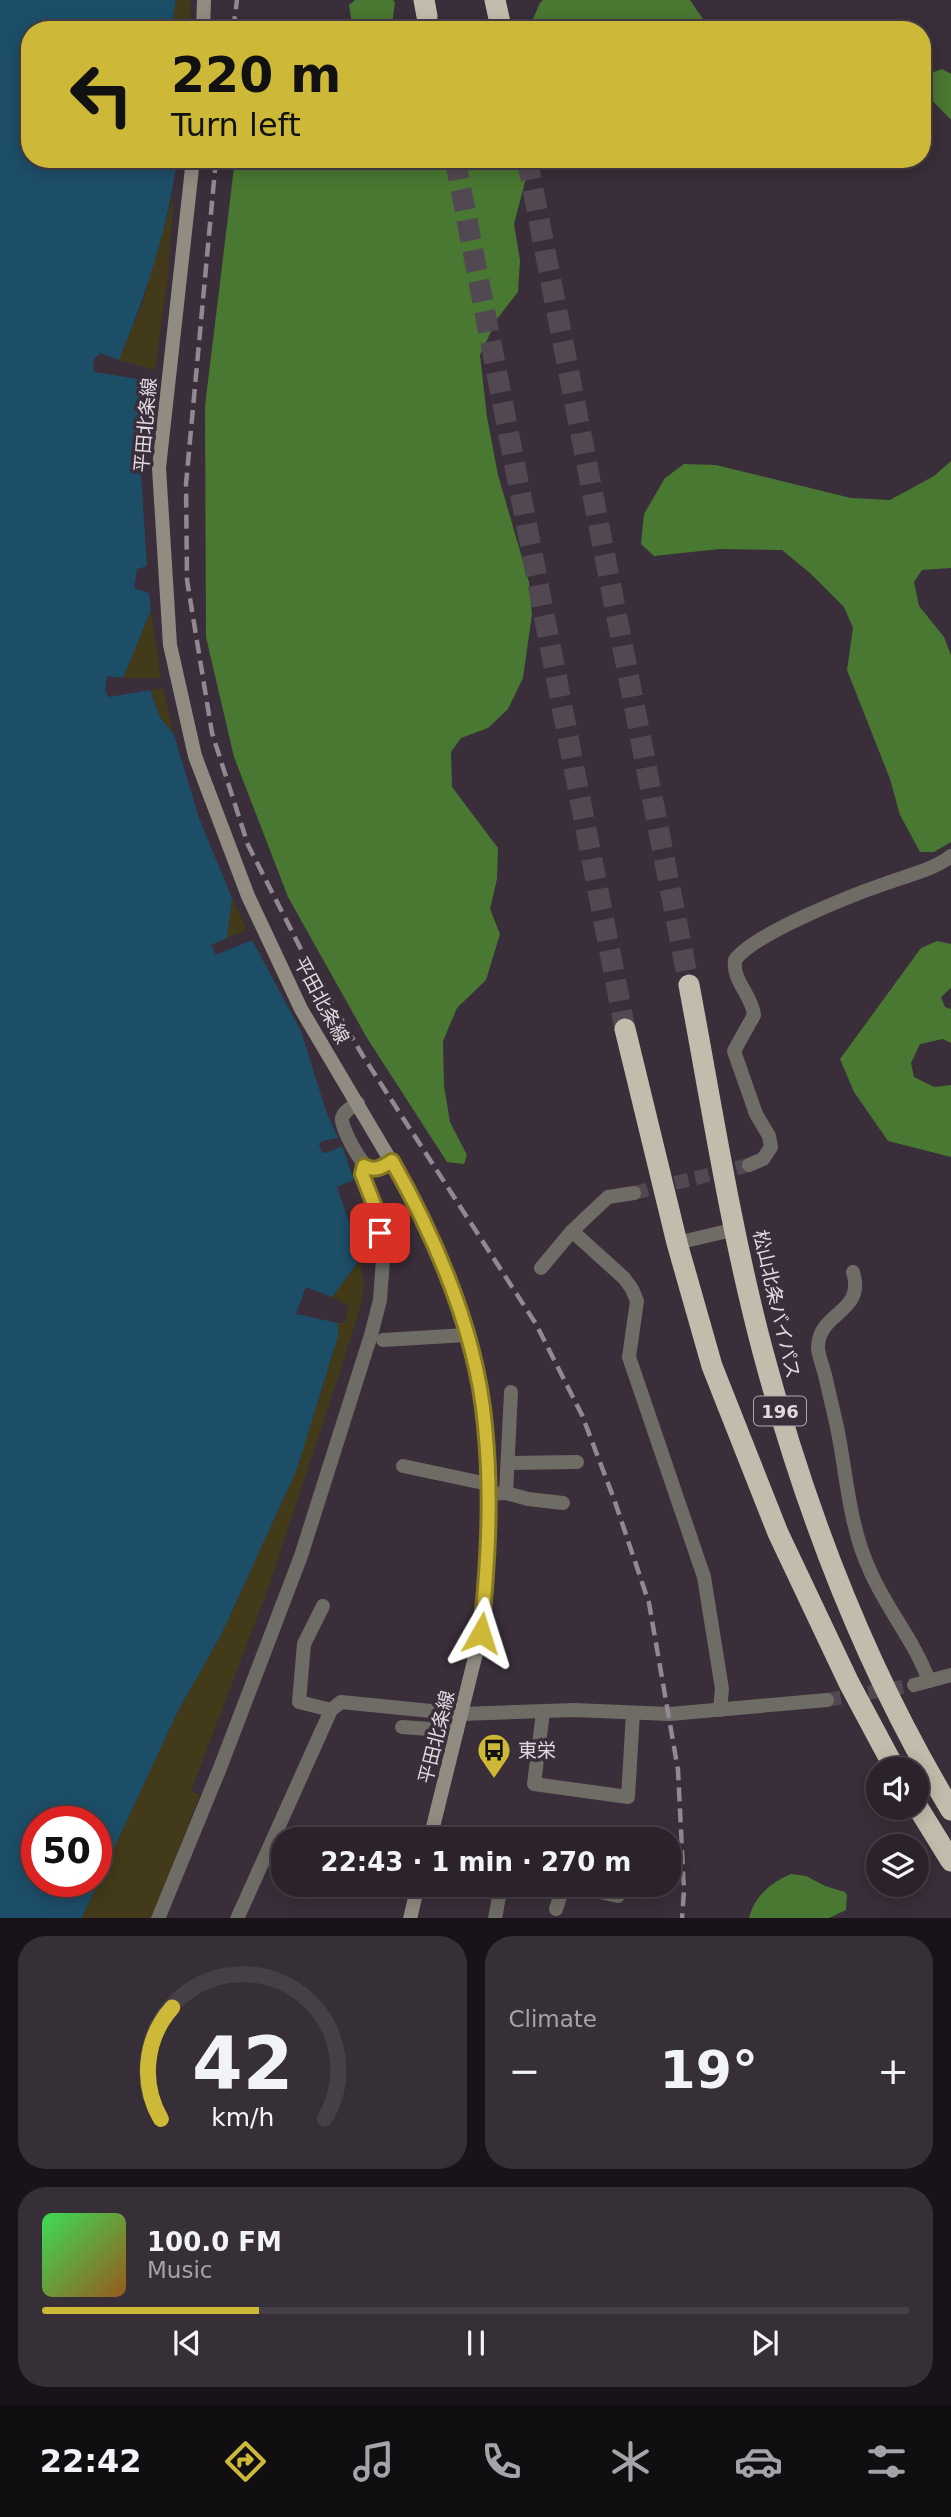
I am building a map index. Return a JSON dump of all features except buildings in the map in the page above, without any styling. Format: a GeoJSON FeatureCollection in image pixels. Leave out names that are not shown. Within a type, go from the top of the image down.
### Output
{"type":"FeatureCollection","features":[{"type":"Feature","properties":{"kind":"highway"},"geometry":{"type":"LineString","coordinates":[[495,0],[500,21]]}},
{"type":"Feature","properties":{"kind":"highway","name":"松山北条バイパス"},"geometry":{"type":"LineString","coordinates":[[689,985],[763,1351],[798,1473],[841,1591],[875,1671],[922,1762],[951,1811]]}},
{"type":"Feature","properties":{"kind":"highway","name":"196"},"geometry":{"type":"LineString","coordinates":[[625,1029],[677,1243],[712,1366],[778,1533],[849,1683],[889,1757]]}},
{"type":"Feature","properties":{"kind":"highway"},"geometry":{"type":"LineString","coordinates":[[926,1820],[951,1861]]}},
{"type":"Feature","properties":{"kind":"main road"},"geometry":{"type":"LineString","coordinates":[[204,0],[204,21]]}},
{"type":"Feature","properties":{"kind":"main road","name":"平田北条線"},"geometry":{"type":"LineString","coordinates":[[192,168],[159,468],[170,645],[195,756],[248,896],[301,1009],[418,1207],[453,1293],[466,1335],[479,1385],[485,1424],[489,1551],[481,1633],[433,1827]]}},
{"type":"Feature","properties":{"kind":"main road"},"geometry":{"type":"LineString","coordinates":[[410,1918],[415,1897]]}},
{"type":"Feature","properties":{"kind":"street"},"geometry":{"type":"LineString","coordinates":[[749,1165],[763,1159],[771,1147],[769,1136],[756,1114],[734,1051],[754,1015],[750,1001],[735,975],[735,960],[746,949],[779,929],[846,899],[934,866],[951,856]]}},
{"type":"Feature","properties":{"kind":"street"},"geometry":{"type":"LineString","coordinates":[[358,1103],[344,1113],[342,1119],[343,1128],[364,1166],[371,1170],[378,1169],[392,1161]]}},
{"type":"Feature","properties":{"kind":"street"},"geometry":{"type":"LineString","coordinates":[[158,1918],[220,1769],[301,1556],[371,1335],[380,1300],[383,1259],[375,1207],[362,1174],[364,1166]]}},
{"type":"Feature","properties":{"kind":"street"},"geometry":{"type":"LineString","coordinates":[[541,1268],[572,1231],[608,1197],[634,1193]]}},
{"type":"Feature","properties":{"kind":"street"},"geometry":{"type":"LineString","coordinates":[[677,1243],[736,1228]]}},
{"type":"Feature","properties":{"kind":"street"},"geometry":{"type":"LineString","coordinates":[[572,1231],[624,1278],[637,1301],[629,1357],[704,1577],[722,1689],[720,1710]]}},
{"type":"Feature","properties":{"kind":"street"},"geometry":{"type":"LineString","coordinates":[[853,1272],[856,1289],[854,1298],[823,1329],[818,1348],[837,1428],[860,1551],[886,1604],[920,1657],[929,1681]]}},
{"type":"Feature","properties":{"kind":"street"},"geometry":{"type":"LineString","coordinates":[[383,1339],[466,1335]]}},
{"type":"Feature","properties":{"kind":"street"},"geometry":{"type":"LineString","coordinates":[[506,1493],[511,1392]]}},
{"type":"Feature","properties":{"kind":"street"},"geometry":{"type":"LineString","coordinates":[[508,1463],[577,1462]]}},
{"type":"Feature","properties":{"kind":"street"},"geometry":{"type":"LineString","coordinates":[[403,1466],[528,1499],[563,1503]]}},
{"type":"Feature","properties":{"kind":"street"},"geometry":{"type":"LineString","coordinates":[[323,1606],[304,1644],[299,1702],[331,1710]]}},
{"type":"Feature","properties":{"kind":"street"},"geometry":{"type":"LineString","coordinates":[[914,1685],[951,1675]]}},
{"type":"Feature","properties":{"kind":"street"},"geometry":{"type":"LineString","coordinates":[[284,1827],[331,1710],[341,1702],[461,1714],[574,1710],[670,1714],[827,1700]]}},
{"type":"Feature","properties":{"kind":"street"},"geometry":{"type":"LineString","coordinates":[[543,1712],[534,1784],[628,1797],[633,1713]]}},
{"type":"Feature","properties":{"kind":"street"},"geometry":{"type":"LineString","coordinates":[[401,1727],[457,1731]]}},
{"type":"Feature","properties":{"kind":"street"},"geometry":{"type":"LineString","coordinates":[[238,1918],[271,1855]]}},
{"type":"Feature","properties":{"kind":"street"},"geometry":{"type":"LineString","coordinates":[[495,1918],[499,1897]]}},
{"type":"Feature","properties":{"kind":"street"},"geometry":{"type":"LineString","coordinates":[[556,1909],[561,1897]]}},
{"type":"Feature","properties":{"kind":"green space"},"geometry":{"type":"Polygon","coordinates":[[[355,0],[393,0],[392,21],[352,21],[349,5],[355,0]]]}},
{"type":"Feature","properties":{"kind":"green space"},"geometry":{"type":"Polygon","coordinates":[[[543,0],[690,0],[703,21],[532,21],[543,0]]]}},
{"type":"Feature","properties":{"kind":"green space"},"geometry":{"type":"Polygon","coordinates":[[[942,69],[951,74],[951,120],[931,99],[931,73],[942,69]]]}},
{"type":"Feature","properties":{"kind":"green space"},"geometry":{"type":"Polygon","coordinates":[[[234,168],[529,168],[514,224],[520,260],[518,292],[497,319],[480,355],[487,417],[498,475],[529,582],[532,614],[523,678],[508,709],[488,728],[461,738],[451,752],[452,787],[498,848],[497,879],[490,909],[500,934],[486,980],[457,1008],[443,1041],[444,1086],[450,1122],[467,1155],[464,1164],[447,1162],[367,1038],[288,897],[234,757],[206,637],[205,406],[234,168]]]}},
{"type":"Feature","properties":{"kind":"green space"},"geometry":{"type":"Polygon","coordinates":[[[951,461],[951,568],[922,570],[914,582],[919,606],[944,637],[951,655],[951,842],[934,852],[920,852],[900,815],[890,779],[847,670],[853,628],[844,607],[782,550],[720,549],[654,556],[641,544],[644,514],[665,478],[684,464],[716,465],[851,498],[890,500],[934,476],[951,461]]]}},
{"type":"Feature","properties":{"kind":"green space"},"geometry":{"type":"Polygon","coordinates":[[[937,941],[951,944],[951,988],[941,997],[945,1007],[951,1009],[951,1043],[943,1039],[920,1044],[911,1063],[914,1077],[934,1087],[951,1085],[951,1157],[888,1141],[854,1092],[840,1059],[921,948],[937,941]]]}},
{"type":"Feature","properties":{"kind":"green space"},"geometry":{"type":"Polygon","coordinates":[[[791,1874],[806,1876],[845,1892],[846,1910],[829,1918],[749,1918],[751,1910],[764,1891],[791,1874]]]}},
{"type":"Feature","properties":{"kind":"sand"},"geometry":{"type":"Polygon","coordinates":[[[176,0],[191,0],[190,21],[172,21],[176,0]]]}},
{"type":"Feature","properties":{"kind":"sand"},"geometry":{"type":"Polygon","coordinates":[[[174,192],[168,275],[155,370],[119,360],[143,302],[174,192]]]}},
{"type":"Feature","properties":{"kind":"sand"},"geometry":{"type":"Polygon","coordinates":[[[151,610],[161,678],[123,678],[151,610]]]}},
{"type":"Feature","properties":{"kind":"sand"},"geometry":{"type":"Polygon","coordinates":[[[163,688],[174,735],[160,717],[150,690],[163,688]]]}},
{"type":"Feature","properties":{"kind":"sand"},"geometry":{"type":"Polygon","coordinates":[[[232,898],[247,930],[227,938],[232,898]]]}},
{"type":"Feature","properties":{"kind":"sand"},"geometry":{"type":"Polygon","coordinates":[[[361,1258],[364,1288],[362,1301],[345,1356],[271,1581],[191,1791],[200,1795],[156,1906],[150,1918],[81,1918],[91,1897],[112,1897],[112,1852],[177,1713],[222,1633],[297,1469],[338,1336],[338,1323],[345,1323],[349,1307],[332,1297],[361,1258]]]}},
{"type":"Feature","properties":{"kind":"water"},"geometry":{"type":"Polygon","coordinates":[[[0,0],[176,0],[172,21],[21,21],[21,168],[176,168],[155,261],[119,360],[100,353],[94,359],[95,372],[149,381],[141,473],[147,566],[137,569],[134,588],[149,593],[151,610],[123,678],[107,676],[105,691],[109,697],[150,690],[160,717],[174,735],[199,818],[232,898],[227,938],[211,945],[216,955],[252,940],[301,1031],[326,1111],[338,1138],[322,1141],[319,1145],[322,1152],[326,1153],[342,1146],[354,1180],[337,1187],[361,1258],[332,1297],[306,1287],[296,1314],[338,1323],[338,1336],[297,1469],[222,1633],[177,1713],[112,1852],[112,1806],[21,1806],[21,1897],[91,1897],[81,1918],[0,1918],[0,0]]]}},
{"type":"Feature","properties":{"kind":"tunnel"},"geometry":{"type":"LineString","coordinates":[[457,168],[625,1029]]}},
{"type":"Feature","properties":{"kind":"tunnel"},"geometry":{"type":"LineString","coordinates":[[529,168],[689,985]]}},
{"type":"Feature","properties":{"kind":"tunnel"},"geometry":{"type":"LineString","coordinates":[[634,1193],[749,1165]]}},
{"type":"Feature","properties":{"kind":"tunnel"},"geometry":{"type":"LineString","coordinates":[[827,1700],[914,1685]]}},
{"type":"Feature","properties":{"kind":"railway"},"geometry":{"type":"LineString","coordinates":[[234,21],[237,0]]}},
{"type":"Feature","properties":{"kind":"railway"},"geometry":{"type":"LineString","coordinates":[[215,168],[186,484],[187,580],[212,733],[248,845],[307,961],[363,1056],[536,1324],[582,1415],[649,1603],[678,1770],[684,1890],[682,1918]]}},
{"type":"Feature","properties":{"kind":"place","name":"東栄"},"geometry":{"type":"Point","coordinates":[494,1780]}},
{"type":"Feature","properties":{"kind":"route"},"geometry":{"type":"LineString","coordinates":[[380,1233],[375,1207],[362,1174],[364,1166],[371,1170],[378,1169],[392,1161],[418,1207],[453,1293],[479,1385],[488,1466],[489,1551],[481,1633]]}}]}
